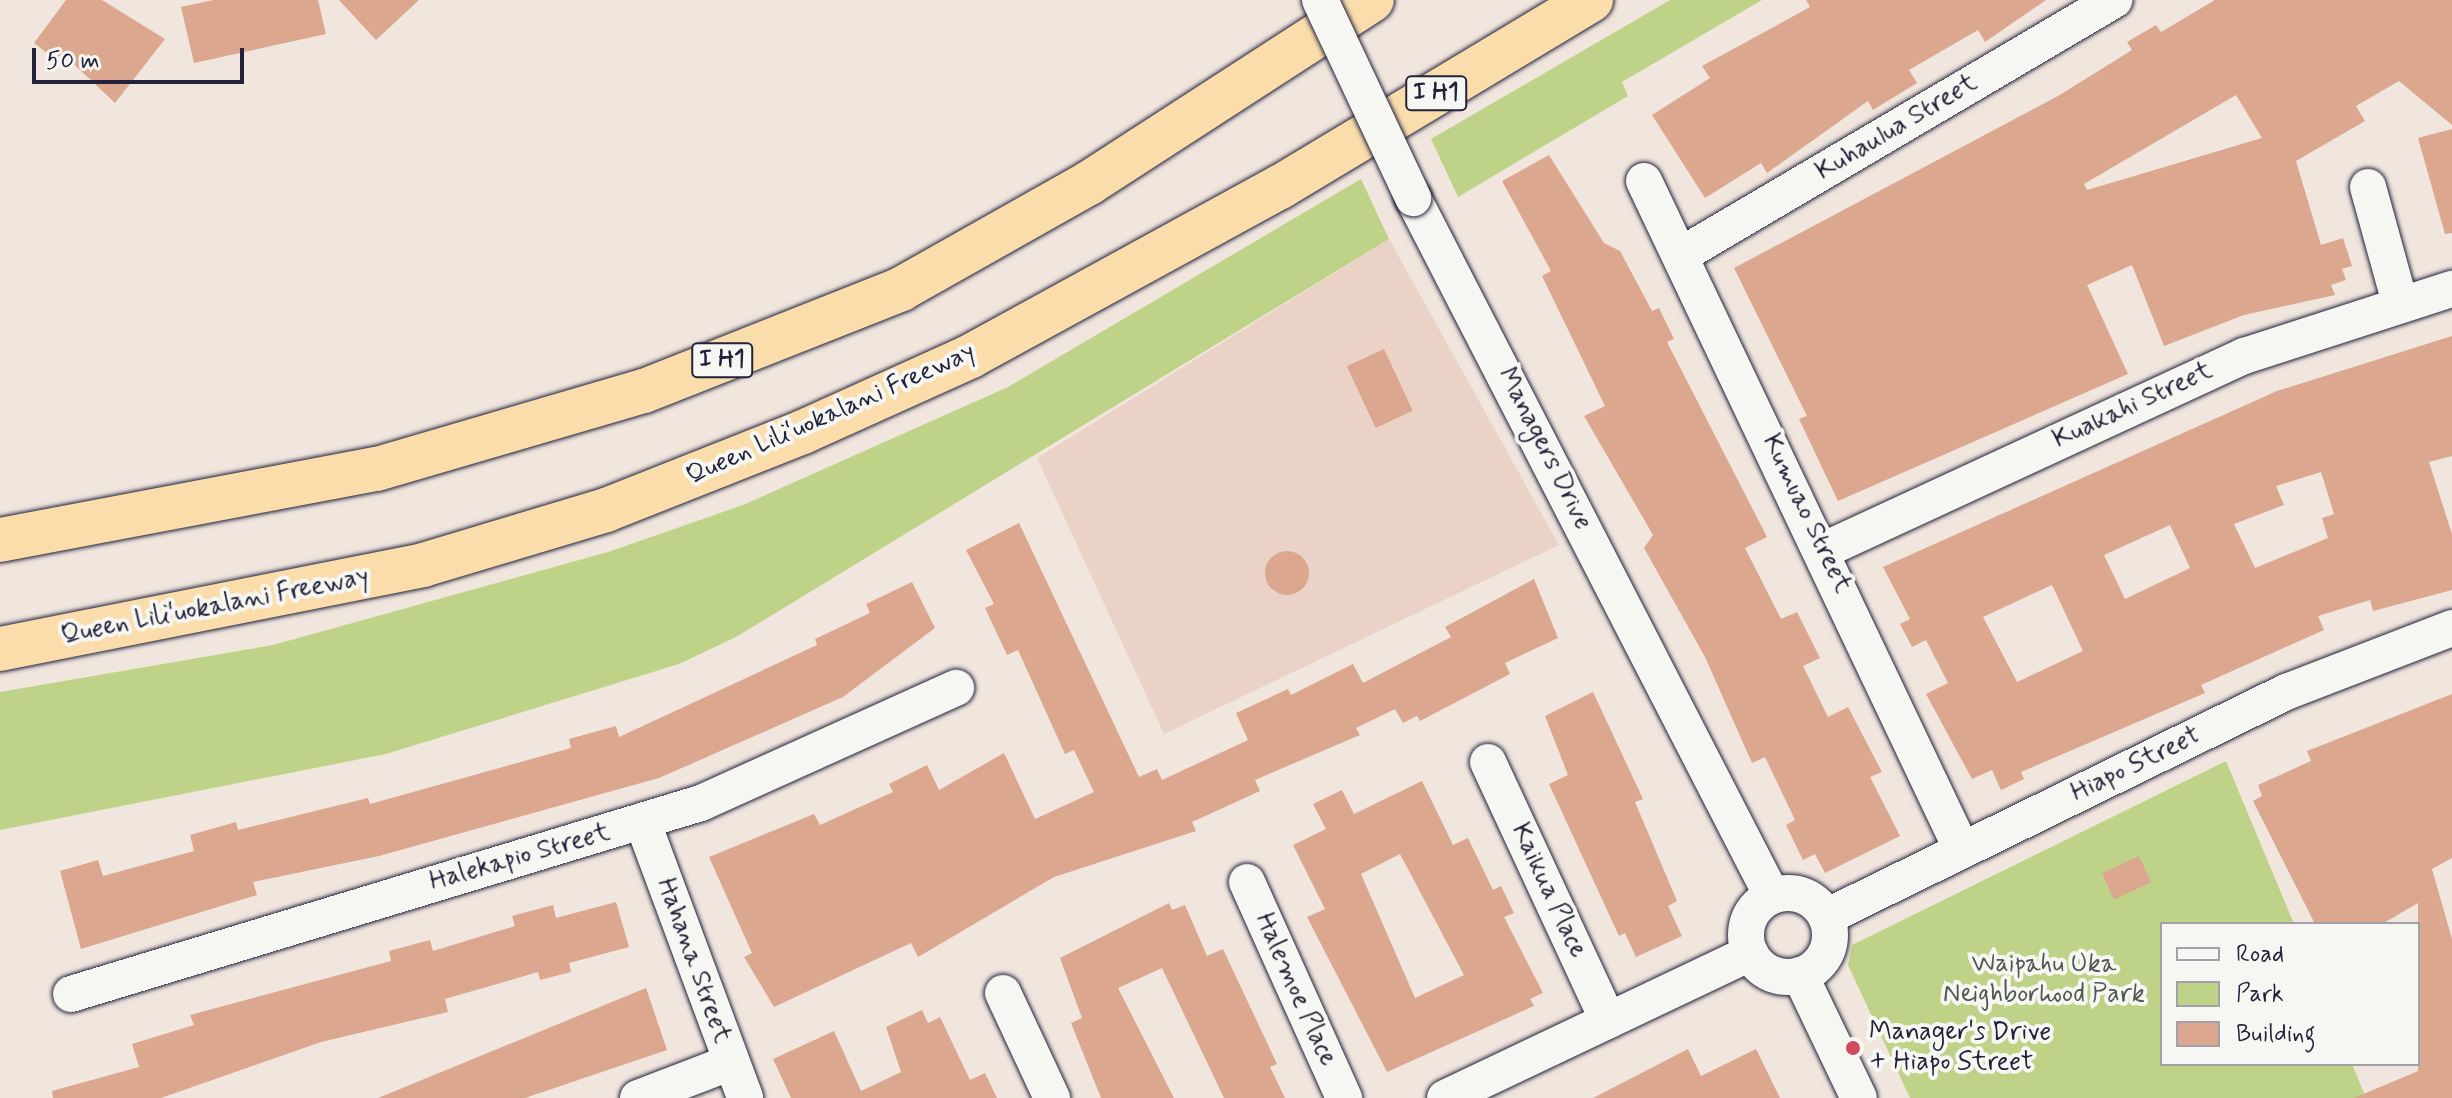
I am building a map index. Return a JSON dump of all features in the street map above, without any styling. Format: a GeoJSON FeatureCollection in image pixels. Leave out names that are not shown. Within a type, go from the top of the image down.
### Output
{"type":"FeatureCollection","features":[{"type":"Feature","properties":{"kind":"highway","name":"I H1"},"geometry":{"type":"LineString","coordinates":[[0,540],[377,469],[659,386],[901,289],[1089,183],[1372,0]]}},
{"type":"Feature","properties":{"kind":"highway","name":"Queen Liliʻuokalani Freeway"},"geometry":{"type":"LineString","coordinates":[[0,649],[423,565],[606,510],[803,432],[971,356],[1280,187],[1591,0]]}},
{"type":"Feature","properties":{"kind":"street","name":"Managers Drive"},"geometry":{"type":"LineString","coordinates":[[1320,0],[1413,198],[1772,896]]}},
{"type":"Feature","properties":{"kind":"street","name":"Kuhaulua Street"},"geometry":{"type":"LineString","coordinates":[[1681,255],[2114,0]]}},
{"type":"Feature","properties":{"kind":"street","name":"Kumuao Street"},"geometry":{"type":"LineString","coordinates":[[1644,181],[1824,550],[1962,850]]}},
{"type":"Feature","properties":{"kind":"street"},"geometry":{"type":"LineString","coordinates":[[2368,187],[2400,303]]}},
{"type":"Feature","properties":{"kind":"street","name":"Kuakahi Street"},"geometry":{"type":"LineString","coordinates":[[1824,550],[2166,389],[2400,303],[2452,289]]}},
{"type":"Feature","properties":{"kind":"street","name":"Hiapo Street"},"geometry":{"type":"LineString","coordinates":[[1826,917],[2286,692],[2452,628]]}},
{"type":"Feature","properties":{"kind":"street","name":"Halekapio Street"},"geometry":{"type":"LineString","coordinates":[[71,994],[643,823],[956,688]]}},
{"type":"Feature","properties":{"kind":"street","name":"Kaikua Place"},"geometry":{"type":"LineString","coordinates":[[1488,762],[1608,1020]]}},
{"type":"Feature","properties":{"kind":"street","name":"Hahana Street"},"geometry":{"type":"LineString","coordinates":[[643,823],[729,1063],[745,1098]]}},
{"type":"Feature","properties":{"kind":"street","name":"Halemoe Place"},"geometry":{"type":"LineString","coordinates":[[1247,882],[1344,1098]]}},
{"type":"Feature","properties":{"kind":"street"},"geometry":{"type":"LineString","coordinates":[[1772,896],[1809,899],[1826,917],[1827,952],[1800,975],[1777,976],[1750,953],[1747,926],[1772,896]]}},
{"type":"Feature","properties":{"kind":"street"},"geometry":{"type":"LineString","coordinates":[[1445,1098],[1750,953]]}},
{"type":"Feature","properties":{"kind":"street"},"geometry":{"type":"LineString","coordinates":[[1800,975],[1859,1098]]}},
{"type":"Feature","properties":{"kind":"street"},"geometry":{"type":"LineString","coordinates":[[1003,993],[1052,1098]]}},
{"type":"Feature","properties":{"kind":"street"},"geometry":{"type":"LineString","coordinates":[[638,1098],[729,1063]]}},
{"type":"Feature","properties":{"kind":"shaded area"},"geometry":{"type":"Polygon","coordinates":[[[1389,239],[1559,545],[1164,734],[1037,458],[1389,239]]]}},
{"type":"Feature","properties":{"kind":"green space"},"geometry":{"type":"Polygon","coordinates":[[[1670,0],[1762,0],[1622,82],[1628,96],[1458,197],[1431,139],[1670,0]]]}},
{"type":"Feature","properties":{"kind":"green space"},"geometry":{"type":"Polygon","coordinates":[[[1361,179],[1389,239],[736,637],[679,664],[386,754],[0,830],[0,692],[273,645],[608,552],[743,505],[1008,387],[1361,179]]]}},
{"type":"Feature","properties":{"kind":"green space","name":"Waipahu Uka Neighborhood Park"},"geometry":{"type":"Polygon","coordinates":[[[2226,761],[2293,922],[2160,922],[2160,1066],[2353,1066],[2366,1098],[1910,1098],[1848,965],[1852,945],[2226,761]]]}},
{"type":"Feature","properties":{"kind":"building"},"geometry":{"type":"Polygon","coordinates":[[[66,0],[102,0],[165,39],[115,103],[62,53],[56,60],[34,43],[66,0]]]}},
{"type":"Feature","properties":{"kind":"building"},"geometry":{"type":"Polygon","coordinates":[[[213,0],[318,0],[326,34],[194,63],[181,7],[213,0]]]}},
{"type":"Feature","properties":{"kind":"building"},"geometry":{"type":"Polygon","coordinates":[[[339,0],[419,0],[376,40],[339,0]]]}},
{"type":"Feature","properties":{"kind":"building"},"geometry":{"type":"Polygon","coordinates":[[[1806,0],[2046,0],[1985,42],[1978,30],[1909,70],[1917,83],[1873,110],[1868,101],[1767,173],[1761,163],[1705,198],[1652,115],[1710,78],[1702,66],[1810,7],[1806,0]]]}},
{"type":"Feature","properties":{"kind":"building"},"geometry":{"type":"Polygon","coordinates":[[[2215,0],[2452,0],[2452,125],[2399,81],[2356,106],[2365,121],[2296,161],[2321,245],[2343,238],[2352,266],[2342,269],[2346,280],[2331,285],[2335,295],[2244,315],[2164,346],[2132,265],[2087,285],[2128,374],[1838,501],[1799,419],[1807,416],[1734,268],[2058,96],[2132,50],[2127,42],[2156,25],[2161,32],[2215,0]],[[2236,95],[2084,184],[2087,190],[2262,138],[2236,95]]]}},
{"type":"Feature","properties":{"kind":"building"},"geometry":{"type":"Polygon","coordinates":[[[2452,129],[2452,233],[2445,234],[2418,138],[2452,129]]]}},
{"type":"Feature","properties":{"kind":"building"},"geometry":{"type":"Polygon","coordinates":[[[1549,155],[1604,243],[1620,251],[1652,311],[1659,308],[1674,339],[1667,342],[1767,537],[1745,548],[1781,619],[1797,612],[1820,658],[1803,666],[1828,717],[1848,707],[1882,772],[1870,777],[1900,836],[1825,873],[1815,854],[1803,860],[1786,825],[1795,820],[1765,757],[1752,763],[1705,657],[1644,548],[1653,535],[1584,416],[1605,406],[1542,276],[1551,271],[1502,181],[1549,155]]]}},
{"type":"Feature","properties":{"kind":"building"},"geometry":{"type":"Polygon","coordinates":[[[2452,336],[2452,456],[2429,462],[2452,534],[2452,590],[2373,611],[2370,600],[2318,616],[2324,630],[2201,685],[2205,693],[2021,772],[2024,779],[2001,790],[1992,770],[1972,779],[1926,694],[1948,683],[1926,640],[1912,647],[1900,624],[1910,619],[1883,567],[2277,391],[2452,336]],[[2321,472],[2276,486],[2284,505],[2234,524],[2255,568],[2328,538],[2322,518],[2334,514],[2321,472]],[[2170,525],[2104,555],[2125,599],[2190,568],[2170,525]],[[2052,585],[1983,617],[2017,682],[2083,651],[2052,585]]]}},
{"type":"Feature","properties":{"kind":"building"},"geometry":{"type":"Polygon","coordinates":[[[1384,349],[1413,411],[1376,428],[1347,366],[1384,349]]]}},
{"type":"Feature","properties":{"kind":"building"},"geometry":{"type":"Polygon","coordinates":[[[1019,523],[1139,777],[1157,769],[1162,780],[1248,740],[1236,713],[1288,689],[1291,695],[1353,664],[1363,683],[1451,637],[1445,627],[1534,579],[1558,638],[1505,663],[1510,674],[1420,721],[1417,716],[1403,723],[1395,709],[1356,728],[1360,735],[1255,780],[1260,791],[1192,822],[1196,831],[1054,877],[918,957],[911,943],[774,1007],[744,957],[752,953],[709,857],[814,814],[820,825],[893,792],[889,784],[927,765],[939,790],[1004,753],[1035,819],[1094,792],[1074,750],[1065,754],[1018,650],[1007,655],[985,608],[994,604],[966,550],[1019,523]]]}},
{"type":"Feature","properties":{"kind":"building"},"geometry":{"type":"Polygon","coordinates":[[[1287,551],[1302,558],[1309,573],[1302,588],[1287,595],[1272,588],[1265,573],[1272,558],[1287,551]]]}},
{"type":"Feature","properties":{"kind":"building"},"geometry":{"type":"Polygon","coordinates":[[[912,582],[935,628],[843,697],[659,778],[379,856],[253,882],[257,895],[81,949],[60,871],[98,860],[103,876],[194,851],[190,835],[236,822],[238,830],[368,798],[370,804],[571,748],[569,739],[616,726],[619,737],[817,645],[815,639],[870,613],[866,604],[912,582]]]}},
{"type":"Feature","properties":{"kind":"building"},"geometry":{"type":"Polygon","coordinates":[[[1593,692],[1643,799],[1635,802],[1677,901],[1668,906],[1682,936],[1636,957],[1625,933],[1619,936],[1549,784],[1568,775],[1545,716],[1593,692]]]}},
{"type":"Feature","properties":{"kind":"building"},"geometry":{"type":"Polygon","coordinates":[[[2452,694],[2452,858],[2432,869],[2452,939],[2452,1098],[2354,1098],[2418,1071],[2420,1066],[2418,903],[2385,922],[2314,922],[2253,801],[2262,796],[2258,785],[2311,761],[2307,751],[2452,694]]]}},
{"type":"Feature","properties":{"kind":"building"},"geometry":{"type":"Polygon","coordinates":[[[1422,781],[1453,845],[1468,838],[1493,890],[1501,886],[1514,913],[1504,917],[1543,993],[1530,999],[1534,1006],[1387,1072],[1307,917],[1325,909],[1293,845],[1326,829],[1313,804],[1342,790],[1354,814],[1422,781]],[[1400,854],[1361,874],[1415,998],[1464,975],[1400,854]]]}},
{"type":"Feature","properties":{"kind":"building"},"geometry":{"type":"Polygon","coordinates":[[[2139,856],[2151,882],[2114,900],[2102,873],[2139,856]]]}},
{"type":"Feature","properties":{"kind":"building"},"geometry":{"type":"Polygon","coordinates":[[[616,902],[629,947],[569,963],[571,972],[540,980],[538,972],[445,999],[448,1012],[321,1042],[161,1098],[53,1098],[52,1091],[139,1067],[132,1044],[194,1025],[190,1015],[391,961],[389,951],[430,940],[433,951],[515,926],[512,916],[553,905],[556,918],[616,902]]]}},
{"type":"Feature","properties":{"kind":"building"},"geometry":{"type":"Polygon","coordinates":[[[1169,903],[1172,910],[1185,905],[1207,956],[1223,949],[1277,1064],[1270,1067],[1285,1098],[1224,1098],[1162,968],[1118,988],[1174,1098],[1101,1098],[1071,1023],[1082,1018],[1060,958],[1169,903]]]}},
{"type":"Feature","properties":{"kind":"building"},"geometry":{"type":"Polygon","coordinates":[[[646,988],[667,1050],[525,1098],[378,1098],[646,988]]]}},
{"type":"Feature","properties":{"kind":"building"},"geometry":{"type":"Polygon","coordinates":[[[922,1010],[928,1023],[940,1017],[970,1080],[985,1073],[997,1098],[791,1098],[773,1059],[834,1031],[861,1091],[901,1072],[886,1027],[922,1010]]]}},
{"type":"Feature","properties":{"kind":"building"},"geometry":{"type":"Polygon","coordinates":[[[1688,1049],[1701,1076],[1756,1049],[1780,1098],[1593,1098],[1688,1049]]]}},
{"type":"Feature","properties":{"kind":"place","name":"Manager's Drive + Hiapo Street"},"geometry":{"type":"Point","coordinates":[1853,1048]}}]}
